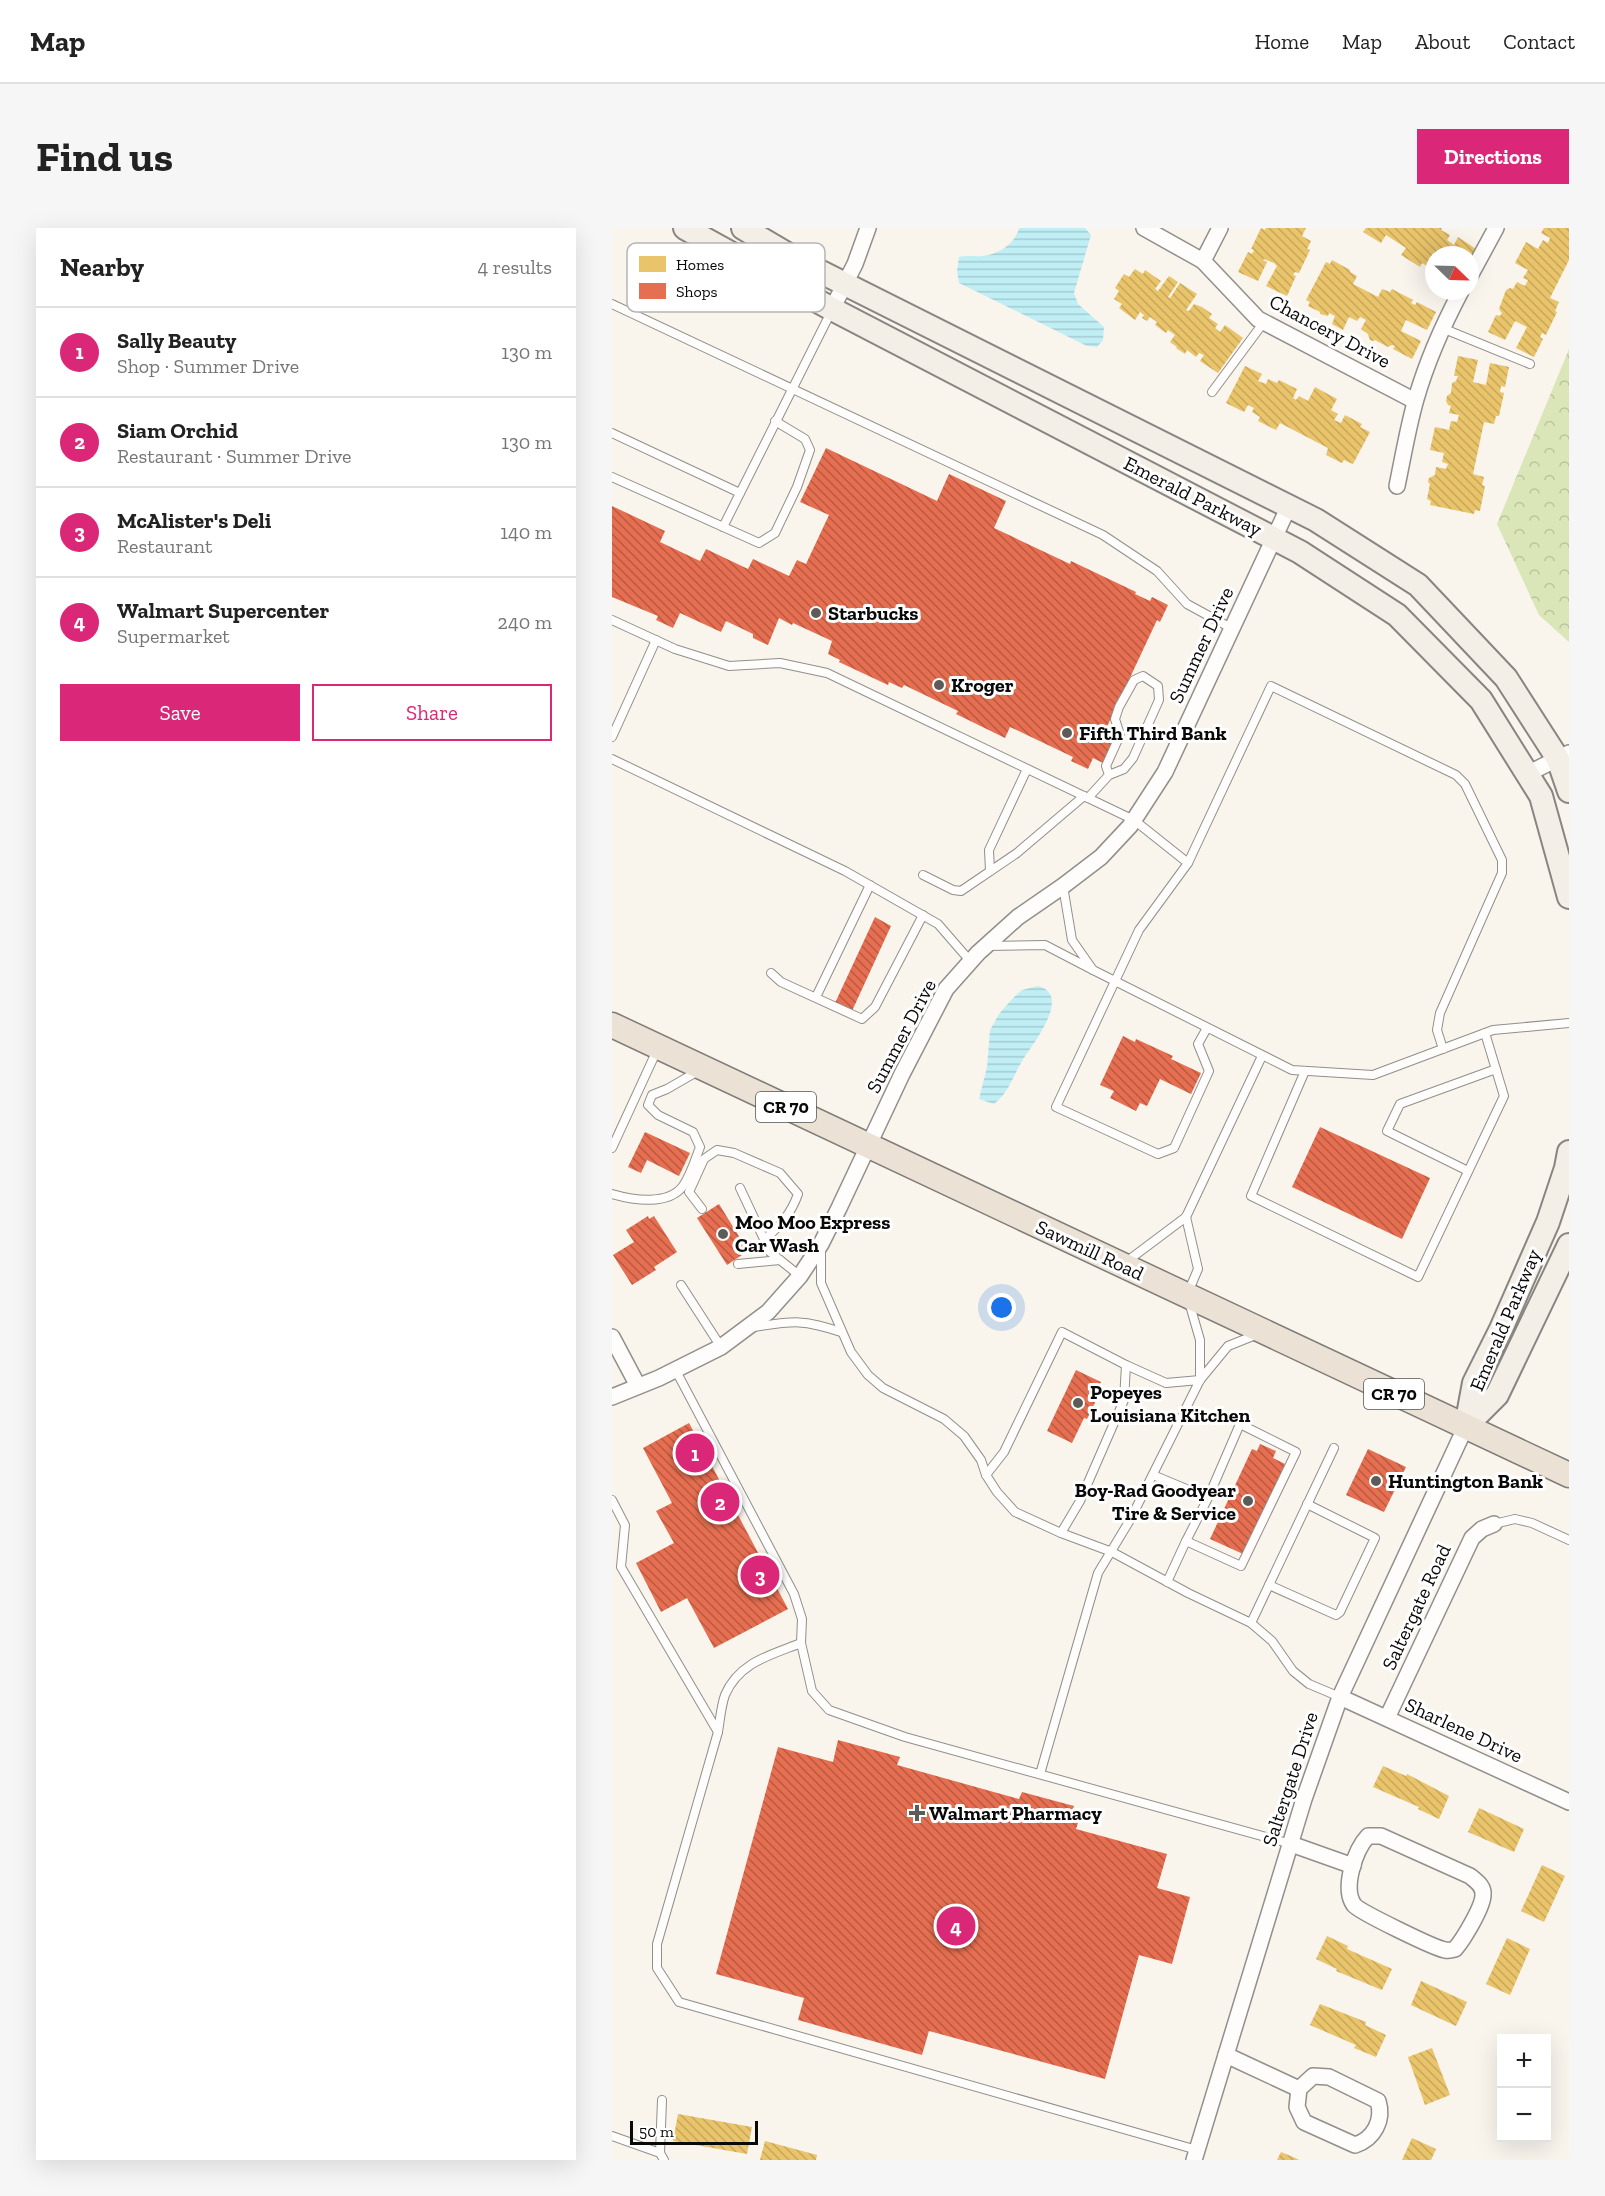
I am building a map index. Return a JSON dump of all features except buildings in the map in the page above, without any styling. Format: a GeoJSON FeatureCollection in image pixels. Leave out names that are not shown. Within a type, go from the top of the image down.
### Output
{"type":"FeatureCollection","features":[{"type":"Feature","properties":{"kind":"main road","name":"Emerald Parkway"},"geometry":{"type":"LineString","coordinates":[[685,228],[712,243]]}},
{"type":"Feature","properties":{"kind":"main road","name":"Emerald Parkway"},"geometry":{"type":"LineString","coordinates":[[743,228],[768,243]]}},
{"type":"Feature","properties":{"kind":"main road","name":"Emerald Parkway"},"geometry":{"type":"LineString","coordinates":[[825,273],[1316,520],[1418,585],[1506,678],[1563,756],[1569,791]]}},
{"type":"Feature","properties":{"kind":"main road","name":"Emerald Parkway"},"geometry":{"type":"LineString","coordinates":[[825,305],[1273,537],[1397,615],[1481,700],[1541,796],[1569,897]]}},
{"type":"Feature","properties":{"kind":"main road","name":"Sawmill Road"},"geometry":{"type":"LineString","coordinates":[[612,1025],[1569,1475]]}},
{"type":"Feature","properties":{"kind":"main road","name":"Emerald Parkway"},"geometry":{"type":"LineString","coordinates":[[1466,1426],[1474,1383],[1501,1329],[1548,1222],[1569,1152]]}},
{"type":"Feature","properties":{"kind":"main road","name":"Emerald Parkway"},"geometry":{"type":"LineString","coordinates":[[1466,1426],[1497,1395],[1569,1245]]}},
{"type":"Feature","properties":{"kind":"street"},"geometry":{"type":"LineString","coordinates":[[832,309],[846,283],[868,228]]}},
{"type":"Feature","properties":{"kind":"street","name":"Chancery Drive"},"geometry":{"type":"LineString","coordinates":[[1144,228],[1203,261],[1258,319],[1415,401]]}},
{"type":"Feature","properties":{"kind":"street"},"geometry":{"type":"LineString","coordinates":[[1203,261],[1220,228]]}},
{"type":"Feature","properties":{"kind":"street"},"geometry":{"type":"LineString","coordinates":[[1479,259],[1496,228]]}},
{"type":"Feature","properties":{"kind":"street"},"geometry":{"type":"LineString","coordinates":[[1397,486],[1415,401],[1442,328],[1456,300]]}},
{"type":"Feature","properties":{"kind":"street","name":"Summer Drive"},"geometry":{"type":"LineString","coordinates":[[612,1397],[722,1347],[768,1312],[800,1276],[820,1244],[946,989],[1018,916],[1101,857],[1134,820],[1165,772],[1289,506]]}},
{"type":"Feature","properties":{"kind":"street"},"geometry":{"type":"LineString","coordinates":[[1527,774],[1563,756]]}},
{"type":"Feature","properties":{"kind":"street"},"geometry":{"type":"LineString","coordinates":[[612,1337],[638,1386]]}},
{"type":"Feature","properties":{"kind":"street","name":"Saltergate Drive"},"geometry":{"type":"LineString","coordinates":[[1196,2155],[1304,1799],[1340,1697],[1466,1426]]}},
{"type":"Feature","properties":{"kind":"street","name":"Saltergate Road"},"geometry":{"type":"LineString","coordinates":[[1387,1718],[1472,1538],[1482,1529],[1494,1524]]}},
{"type":"Feature","properties":{"kind":"street","name":"Sharlene Drive"},"geometry":{"type":"LineString","coordinates":[[1340,1697],[1569,1802]]}},
{"type":"Feature","properties":{"kind":"street"},"geometry":{"type":"LineString","coordinates":[[1368,1836],[1380,1836],[1470,1876],[1481,1885],[1483,1895],[1465,1938],[1455,1949],[1445,1950],[1355,1906],[1348,1891],[1353,1866],[1361,1843],[1368,1836]]}},
{"type":"Feature","properties":{"kind":"street"},"geometry":{"type":"LineString","coordinates":[[1290,1844],[1353,1866]]}},
{"type":"Feature","properties":{"kind":"street"},"geometry":{"type":"LineString","coordinates":[[1226,2055],[1299,2089]]}},
{"type":"Feature","properties":{"kind":"street"},"geometry":{"type":"LineString","coordinates":[[1313,2076],[1329,2077],[1378,2101],[1381,2115],[1374,2133],[1366,2141],[1355,2145],[1304,2122],[1297,2107],[1299,2089],[1313,2076]]}},
{"type":"Feature","properties":{"kind":"lane"},"geometry":{"type":"LineString","coordinates":[[612,304],[627,311]]}},
{"type":"Feature","properties":{"kind":"lane"},"geometry":{"type":"LineString","coordinates":[[723,527],[832,309]]}},
{"type":"Feature","properties":{"kind":"lane"},"geometry":{"type":"LineString","coordinates":[[629,312],[1103,535],[1157,571],[1187,604],[1231,628]]}},
{"type":"Feature","properties":{"kind":"lane"},"geometry":{"type":"LineString","coordinates":[[1212,392],[1264,322]]}},
{"type":"Feature","properties":{"kind":"lane"},"geometry":{"type":"LineString","coordinates":[[1442,328],[1530,364]]}},
{"type":"Feature","properties":{"kind":"lane"},"geometry":{"type":"LineString","coordinates":[[612,477],[759,543],[775,533],[797,488],[810,450],[805,439],[776,421]]}},
{"type":"Feature","properties":{"kind":"lane"},"geometry":{"type":"LineString","coordinates":[[612,433],[740,493]]}},
{"type":"Feature","properties":{"kind":"lane"},"geometry":{"type":"LineString","coordinates":[[612,620],[675,649],[729,666],[780,663],[826,673],[1134,820],[1188,863]]}},
{"type":"Feature","properties":{"kind":"lane"},"geometry":{"type":"LineString","coordinates":[[612,738],[656,640]]}},
{"type":"Feature","properties":{"kind":"lane"},"geometry":{"type":"LineString","coordinates":[[923,875],[953,890],[961,891],[1017,853],[1086,797],[1108,775],[1124,769],[1133,758],[1159,700],[1158,686],[1143,676],[1134,680],[1119,706],[1116,719],[1120,735],[1106,766],[1108,775]]}},
{"type":"Feature","properties":{"kind":"lane"},"geometry":{"type":"LineString","coordinates":[[1207,1028],[1198,1044],[1209,1071],[1174,1148],[1158,1154],[1056,1107],[1139,930],[1188,863],[1271,686],[1456,775],[1465,784],[1502,860],[1502,873],[1440,1013],[1437,1030],[1443,1049]]}},
{"type":"Feature","properties":{"kind":"lane"},"geometry":{"type":"LineString","coordinates":[[612,759],[870,885],[938,924],[971,962]]}},
{"type":"Feature","properties":{"kind":"lane"},"geometry":{"type":"LineString","coordinates":[[990,871],[989,850],[1027,768]]}},
{"type":"Feature","properties":{"kind":"lane"},"geometry":{"type":"LineString","coordinates":[[816,997],[870,885]]}},
{"type":"Feature","properties":{"kind":"lane"},"geometry":{"type":"LineString","coordinates":[[1063,886],[1072,940],[1094,970]]}},
{"type":"Feature","properties":{"kind":"lane"},"geometry":{"type":"LineString","coordinates":[[771,973],[781,982],[862,1019],[875,1007],[923,915]]}},
{"type":"Feature","properties":{"kind":"lane"},"geometry":{"type":"LineString","coordinates":[[987,946],[1045,945],[1292,1070],[1373,1075],[1493,1030],[1569,1023]]}},
{"type":"Feature","properties":{"kind":"lane"},"geometry":{"type":"LineString","coordinates":[[1305,1071],[1251,1196],[1418,1277],[1504,1096],[1485,1033]]}},
{"type":"Feature","properties":{"kind":"lane"},"geometry":{"type":"LineString","coordinates":[[612,1148],[659,1047]]}},
{"type":"Feature","properties":{"kind":"lane"},"geometry":{"type":"LineString","coordinates":[[1122,1265],[1186,1217],[1262,1056]]}},
{"type":"Feature","properties":{"kind":"lane"},"geometry":{"type":"LineString","coordinates":[[612,1194],[632,1200],[658,1198],[672,1196],[682,1188],[700,1147],[693,1132],[658,1115],[648,1105],[652,1095],[703,1068]]}},
{"type":"Feature","properties":{"kind":"lane"},"geometry":{"type":"LineString","coordinates":[[1468,1171],[1387,1131],[1400,1104],[1496,1069]]}},
{"type":"Feature","properties":{"kind":"lane"},"geometry":{"type":"LineString","coordinates":[[702,1209],[689,1191],[704,1159],[717,1150],[734,1154],[780,1173],[798,1194],[794,1207],[780,1226],[764,1240]]}},
{"type":"Feature","properties":{"kind":"lane"},"geometry":{"type":"LineString","coordinates":[[740,1188],[770,1252],[800,1276]]}},
{"type":"Feature","properties":{"kind":"lane"},"geometry":{"type":"LineString","coordinates":[[1186,1217],[1198,1269],[1187,1295],[1200,1340],[1200,1380]]}},
{"type":"Feature","properties":{"kind":"lane"},"geometry":{"type":"LineString","coordinates":[[820,1244],[821,1283],[851,1352],[868,1375],[883,1388],[944,1419],[964,1436],[981,1460],[986,1475],[996,1492],[1015,1512],[1061,1533],[1112,1552],[1251,1623],[1272,1641],[1293,1671],[1309,1684],[1340,1697]]}},
{"type":"Feature","properties":{"kind":"lane"},"geometry":{"type":"LineString","coordinates":[[738,1264],[780,1260]]}},
{"type":"Feature","properties":{"kind":"lane"},"geometry":{"type":"LineString","coordinates":[[681,1285],[722,1347]]}},
{"type":"Feature","properties":{"kind":"lane"},"geometry":{"type":"LineString","coordinates":[[750,1327],[790,1321],[811,1322],[841,1332]]}},
{"type":"Feature","properties":{"kind":"lane"},"geometry":{"type":"LineString","coordinates":[[986,1475],[1004,1452],[1062,1332],[1166,1383],[1200,1380]]}},
{"type":"Feature","properties":{"kind":"lane"},"geometry":{"type":"LineString","coordinates":[[1040,1774],[1098,1573],[1112,1552],[1200,1380],[1228,1346],[1265,1332]]}},
{"type":"Feature","properties":{"kind":"lane"},"geometry":{"type":"LineString","coordinates":[[1061,1533],[1080,1501],[1124,1400],[1126,1365]]}},
{"type":"Feature","properties":{"kind":"lane"},"geometry":{"type":"LineString","coordinates":[[675,1369],[794,1594],[802,1618],[801,1643],[812,1691],[829,1710],[905,1737],[1290,1844]]}},
{"type":"Feature","properties":{"kind":"lane"},"geometry":{"type":"LineString","coordinates":[[1167,1582],[1186,1542],[1208,1498],[1240,1424],[1296,1452],[1241,1566],[1186,1542]]}},
{"type":"Feature","properties":{"kind":"lane"},"geometry":{"type":"LineString","coordinates":[[1251,1623],[1334,1448]]}},
{"type":"Feature","properties":{"kind":"lane"},"geometry":{"type":"LineString","coordinates":[[1153,1474],[1208,1498]]}},
{"type":"Feature","properties":{"kind":"lane"},"geometry":{"type":"LineString","coordinates":[[612,1500],[625,1525],[621,1567],[718,1732]]}},
{"type":"Feature","properties":{"kind":"lane"},"geometry":{"type":"LineString","coordinates":[[1269,1585],[1336,1615],[1340,1612],[1375,1538],[1307,1504]]}},
{"type":"Feature","properties":{"kind":"lane"},"geometry":{"type":"LineString","coordinates":[[1494,1524],[1515,1519],[1532,1523],[1569,1540]]}},
{"type":"Feature","properties":{"kind":"lane"},"geometry":{"type":"LineString","coordinates":[[801,1643],[755,1660],[738,1673],[724,1697],[718,1732],[657,1944],[657,1968],[679,2002],[1196,2155]]}},
{"type":"Feature","properties":{"kind":"lane"},"geometry":{"type":"LineString","coordinates":[[612,2136],[662,2157],[662,2100]]}},
{"type":"Feature","properties":{"kind":"green space"},"geometry":{"type":"Polygon","coordinates":[[[1569,349],[1569,642],[1539,615],[1497,524],[1569,349]]]}},
{"type":"Feature","properties":{"kind":"water"},"geometry":{"type":"Polygon","coordinates":[[[1019,228],[1085,228],[1091,235],[1074,293],[1078,304],[1104,327],[1103,340],[1097,347],[1087,346],[959,283],[957,271],[959,257],[995,253],[1014,239],[1019,228]]]}},
{"type":"Feature","properties":{"kind":"water"},"geometry":{"type":"Polygon","coordinates":[[[1038,986],[1048,991],[1052,999],[1051,1009],[1041,1033],[999,1100],[994,1104],[979,1099],[987,1067],[990,1030],[999,1014],[1013,998],[1022,990],[1038,986]]]}},
{"type":"Feature","properties":{"kind":"place","name":"Starbucks"},"geometry":{"type":"Point","coordinates":[816,613]}},
{"type":"Feature","properties":{"kind":"place","name":"Kroger"},"geometry":{"type":"Point","coordinates":[939,685]}},
{"type":"Feature","properties":{"kind":"place","name":"Fifth Third Bank"},"geometry":{"type":"Point","coordinates":[1067,733]}},
{"type":"Feature","properties":{"kind":"place","name":"Moo Moo Express Car Wash"},"geometry":{"type":"Point","coordinates":[723,1234]}},
{"type":"Feature","properties":{"kind":"place","name":"Popeyes Louisiana Kitchen"},"geometry":{"type":"Point","coordinates":[1078,1403]}},
{"type":"Feature","properties":{"kind":"place","name":"Sally Beauty"},"geometry":{"type":"Point","coordinates":[695,1453]}},
{"type":"Feature","properties":{"kind":"place","name":"Huntington Bank"},"geometry":{"type":"Point","coordinates":[1376,1481]}},
{"type":"Feature","properties":{"kind":"place","name":"Boy-Rad Goodyear Tire & Service"},"geometry":{"type":"Point","coordinates":[1248,1501]}},
{"type":"Feature","properties":{"kind":"place","name":"Siam Orchid"},"geometry":{"type":"Point","coordinates":[720,1502]}},
{"type":"Feature","properties":{"kind":"place","name":"McAlister's Deli"},"geometry":{"type":"Point","coordinates":[760,1575]}},
{"type":"Feature","properties":{"kind":"place","name":"Walmart Pharmacy"},"geometry":{"type":"Point","coordinates":[917,1813]}},
{"type":"Feature","properties":{"kind":"place","name":"Walmart Supercenter"},"geometry":{"type":"Point","coordinates":[956,1926]}}]}
